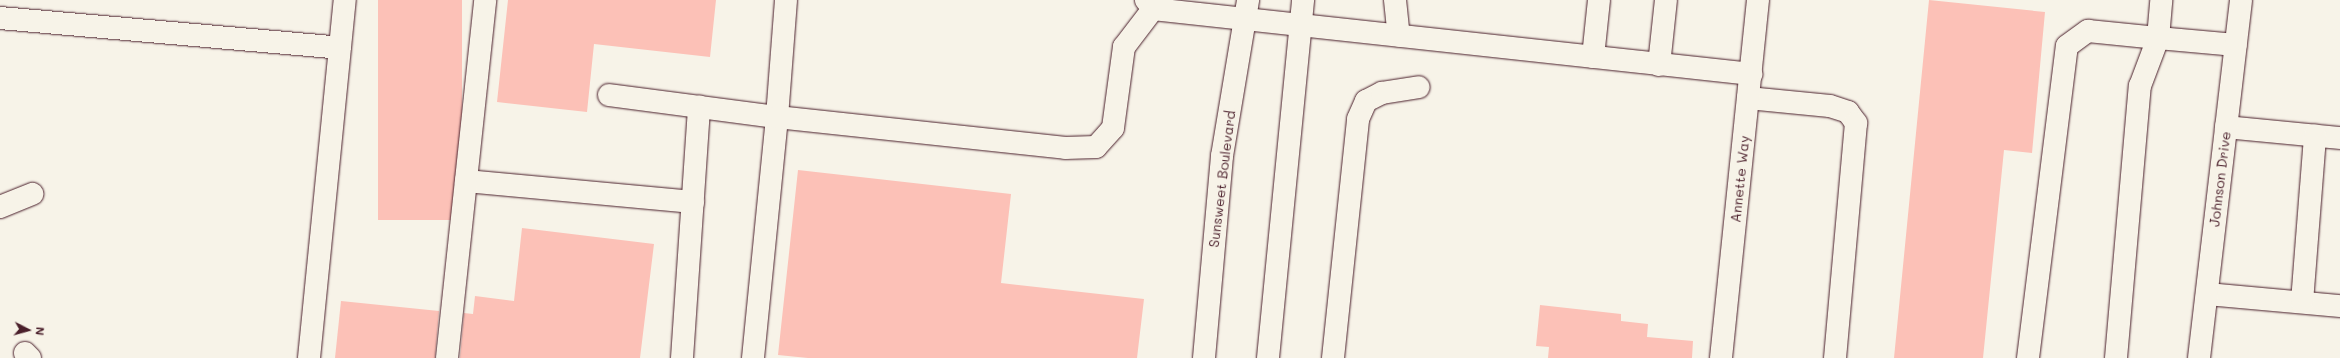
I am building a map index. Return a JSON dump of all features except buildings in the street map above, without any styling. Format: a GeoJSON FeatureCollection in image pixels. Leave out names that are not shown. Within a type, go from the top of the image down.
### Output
{"type":"FeatureCollection","features":[{"type":"Feature","properties":{"kind":"street"},"geometry":{"type":"LineString","coordinates":[[309,358],[345,0]]}},
{"type":"Feature","properties":{"kind":"street"},"geometry":{"type":"LineString","coordinates":[[447,358],[485,0]]}},
{"type":"Feature","properties":{"kind":"street"},"geometry":{"type":"LineString","coordinates":[[752,358],[777,117],[786,0]]}},
{"type":"Feature","properties":{"kind":"street"},"geometry":{"type":"LineString","coordinates":[[1268,358],[1303,0]]}},
{"type":"Feature","properties":{"kind":"street"},"geometry":{"type":"LineString","coordinates":[[1395,0],[1399,36]]}},
{"type":"Feature","properties":{"kind":"street"},"geometry":{"type":"LineString","coordinates":[[1593,57],[1599,0]]}},
{"type":"Feature","properties":{"kind":"street"},"geometry":{"type":"LineString","coordinates":[[1659,65],[1666,0]]}},
{"type":"Feature","properties":{"kind":"street","name":"Annette Way"},"geometry":{"type":"LineString","coordinates":[[1721,358],[1758,0]]}},
{"type":"Feature","properties":{"kind":"street"},"geometry":{"type":"LineString","coordinates":[[2116,358],[2140,86],[2158,38],[2161,0]]}},
{"type":"Feature","properties":{"kind":"street","name":"Johnson Drive"},"geometry":{"type":"LineString","coordinates":[[2199,358],[2241,0]]}},
{"type":"Feature","properties":{"kind":"street"},"geometry":{"type":"LineString","coordinates":[[609,95],[777,117],[1064,148],[1096,147],[1113,128],[1124,47],[1149,5],[1246,10],[1301,25],[1751,74]]}},
{"type":"Feature","properties":{"kind":"street","name":"Sunsweet Boulevard"},"geometry":{"type":"LineString","coordinates":[[1204,358],[1222,156],[1246,10]]}},
{"type":"Feature","properties":{"kind":"street"},"geometry":{"type":"LineString","coordinates":[[0,18],[340,48]]}},
{"type":"Feature","properties":{"kind":"street"},"geometry":{"type":"LineString","coordinates":[[2028,358],[2067,46],[2088,31],[2236,45]]}},
{"type":"Feature","properties":{"kind":"street"},"geometry":{"type":"LineString","coordinates":[[1332,358],[1358,118],[1366,101],[1382,93],[1419,87]]}},
{"type":"Feature","properties":{"kind":"street"},"geometry":{"type":"LineString","coordinates":[[1748,98],[1830,106],[1848,112],[1856,123],[1835,358]]}},
{"type":"Feature","properties":{"kind":"street"},"geometry":{"type":"LineString","coordinates":[[682,358],[699,107]]}},
{"type":"Feature","properties":{"kind":"street"},"geometry":{"type":"LineString","coordinates":[[2226,127],[2340,138]]}},
{"type":"Feature","properties":{"kind":"street"},"geometry":{"type":"LineString","coordinates":[[2302,302],[2315,136]]}},
{"type":"Feature","properties":{"kind":"street"},"geometry":{"type":"LineString","coordinates":[[466,181],[693,202]]}},
{"type":"Feature","properties":{"kind":"street"},"geometry":{"type":"LineString","coordinates":[[0,207],[32,194]]}},
{"type":"Feature","properties":{"kind":"street"},"geometry":{"type":"LineString","coordinates":[[2207,294],[2340,306]]}}]}
